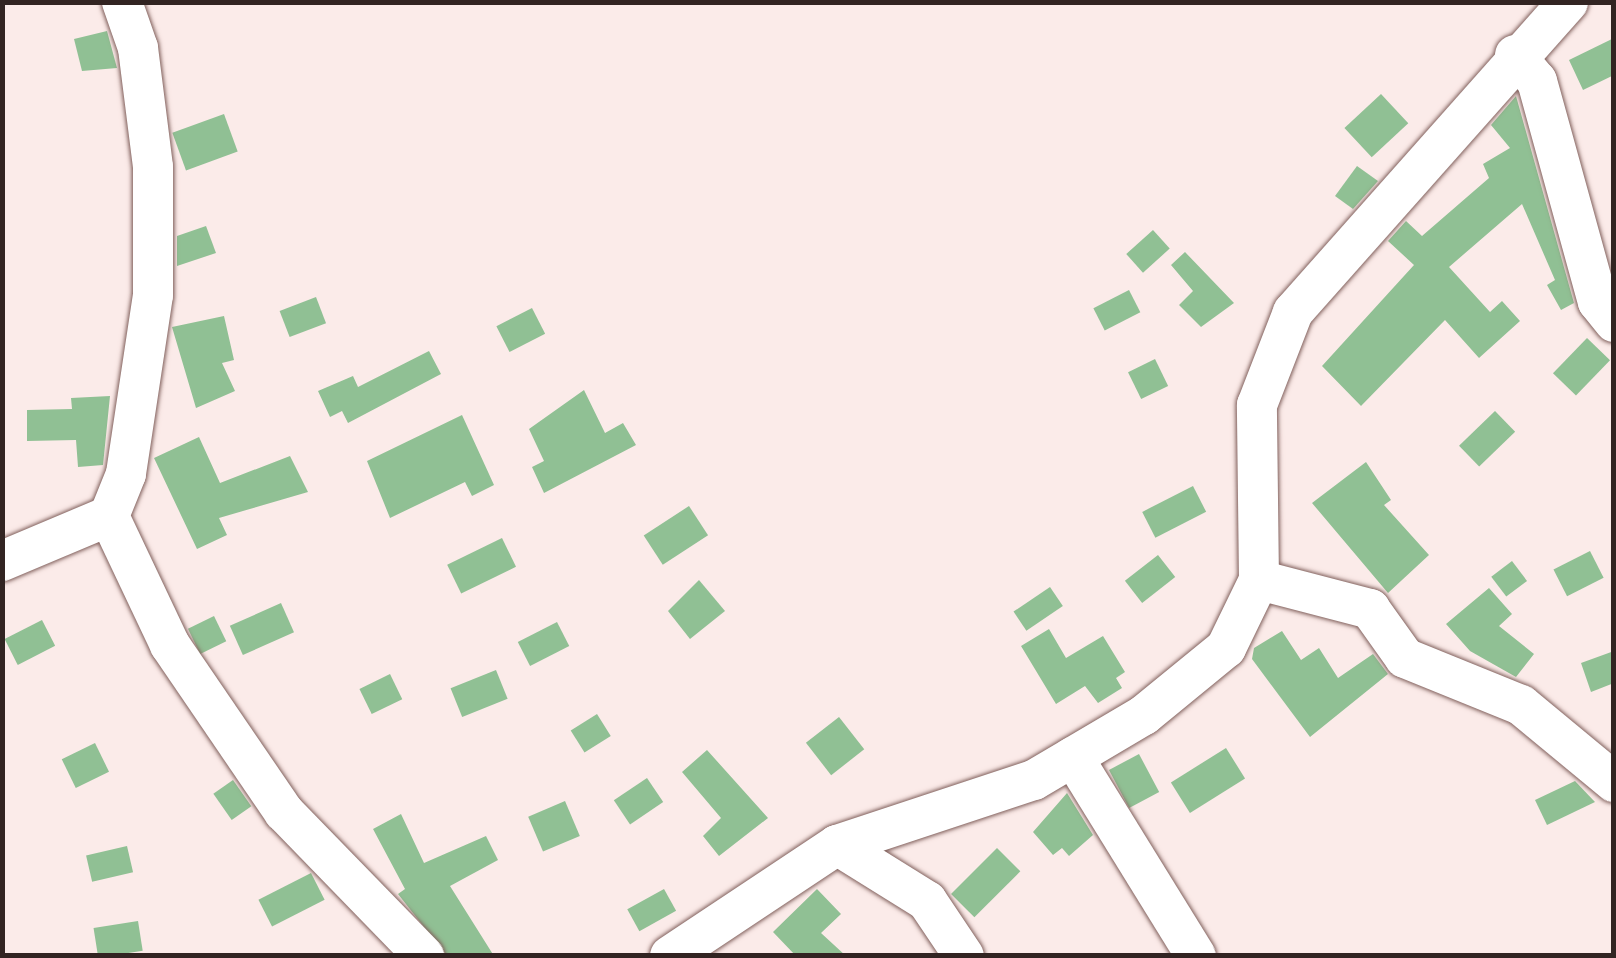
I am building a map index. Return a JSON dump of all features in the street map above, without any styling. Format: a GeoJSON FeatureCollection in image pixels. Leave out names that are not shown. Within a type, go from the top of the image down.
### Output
{"type":"FeatureCollection","features":[{"type":"Feature","properties":{"kind":"street"},"geometry":{"type":"LineString","coordinates":[[2,561],[109,516],[126,474],[152,295],[154,167],[138,48],[122,2]]}},
{"type":"Feature","properties":{"kind":"street"},"geometry":{"type":"LineString","coordinates":[[670,956],[838,845],[1034,780],[1144,715],[1226,648],[1259,580],[1257,405],[1293,312],[1515,55],[1568,2]]}},
{"type":"Feature","properties":{"kind":"street"},"geometry":{"type":"LineString","coordinates":[[1515,55],[1537,82],[1598,302],[1614,322]]}},
{"type":"Feature","properties":{"kind":"street"},"geometry":{"type":"LineString","coordinates":[[109,516],[170,644],[284,812],[424,956]]}},
{"type":"Feature","properties":{"kind":"street"},"geometry":{"type":"LineString","coordinates":[[1259,580],[1370,609],[1405,658],[1522,706],[1614,782]]}},
{"type":"Feature","properties":{"kind":"street"},"geometry":{"type":"LineString","coordinates":[[1073,757],[1196,956]]}},
{"type":"Feature","properties":{"kind":"street"},"geometry":{"type":"LineString","coordinates":[[838,845],[927,900],[964,956]]}},
{"type":"Feature","properties":{"kind":"building"},"geometry":{"type":"Polygon","coordinates":[[[107,31],[117,68],[82,71],[74,39],[107,31]]]}},
{"type":"Feature","properties":{"kind":"building"},"geometry":{"type":"Polygon","coordinates":[[[1614,38],[1614,75],[1583,90],[1569,60],[1614,38]]]}},
{"type":"Feature","properties":{"kind":"building"},"geometry":{"type":"Polygon","coordinates":[[[1381,94],[1408,123],[1372,157],[1344,128],[1381,94]]]}},
{"type":"Feature","properties":{"kind":"building"},"geometry":{"type":"Polygon","coordinates":[[[1516,96],[1574,303],[1561,310],[1547,285],[1555,280],[1522,204],[1449,267],[1490,312],[1502,301],[1520,321],[1479,358],[1445,320],[1361,406],[1322,366],[1414,265],[1388,241],[1406,221],[1422,236],[1489,178],[1483,164],[1510,148],[1491,125],[1516,96]]]}},
{"type":"Feature","properties":{"kind":"building"},"geometry":{"type":"Polygon","coordinates":[[[224,114],[238,152],[186,170],[172,133],[224,114]]]}},
{"type":"Feature","properties":{"kind":"building"},"geometry":{"type":"Polygon","coordinates":[[[1357,166],[1378,181],[1353,209],[1335,196],[1357,166]]]}},
{"type":"Feature","properties":{"kind":"building"},"geometry":{"type":"Polygon","coordinates":[[[206,226],[216,253],[177,266],[177,236],[206,226]]]}},
{"type":"Feature","properties":{"kind":"building"},"geometry":{"type":"Polygon","coordinates":[[[1153,230],[1170,249],[1143,273],[1126,254],[1153,230]]]}},
{"type":"Feature","properties":{"kind":"building"},"geometry":{"type":"Polygon","coordinates":[[[1185,252],[1234,303],[1201,327],[1179,305],[1193,291],[1171,265],[1185,252]]]}},
{"type":"Feature","properties":{"kind":"building"},"geometry":{"type":"Polygon","coordinates":[[[1129,290],[1140,312],[1105,330],[1093,308],[1129,290]]]}},
{"type":"Feature","properties":{"kind":"building"},"geometry":{"type":"Polygon","coordinates":[[[316,297],[326,323],[290,337],[280,311],[316,297]]]}},
{"type":"Feature","properties":{"kind":"building"},"geometry":{"type":"Polygon","coordinates":[[[532,308],[545,334],[510,352],[496,326],[532,308]]]}},
{"type":"Feature","properties":{"kind":"building"},"geometry":{"type":"Polygon","coordinates":[[[224,316],[234,360],[222,363],[235,391],[196,408],[172,327],[224,316]]]}},
{"type":"Feature","properties":{"kind":"building"},"geometry":{"type":"Polygon","coordinates":[[[1587,338],[1610,360],[1576,395],[1553,373],[1587,338]]]}},
{"type":"Feature","properties":{"kind":"building"},"geometry":{"type":"Polygon","coordinates":[[[429,351],[441,374],[348,423],[342,411],[330,417],[318,391],[353,376],[358,387],[429,351]]]}},
{"type":"Feature","properties":{"kind":"building"},"geometry":{"type":"Polygon","coordinates":[[[1155,359],[1168,386],[1141,399],[1128,372],[1155,359]]]}},
{"type":"Feature","properties":{"kind":"building"},"geometry":{"type":"Polygon","coordinates":[[[584,390],[605,433],[623,423],[636,445],[544,493],[532,467],[544,461],[529,429],[584,390]]]}},
{"type":"Feature","properties":{"kind":"building"},"geometry":{"type":"Polygon","coordinates":[[[110,396],[103,465],[78,467],[76,440],[27,441],[27,410],[72,409],[71,398],[110,396]]]}},
{"type":"Feature","properties":{"kind":"building"},"geometry":{"type":"Polygon","coordinates":[[[1495,411],[1515,432],[1479,467],[1459,446],[1495,411]]]}},
{"type":"Feature","properties":{"kind":"building"},"geometry":{"type":"Polygon","coordinates":[[[462,415],[494,485],[472,496],[465,482],[390,518],[367,461],[462,415]]]}},
{"type":"Feature","properties":{"kind":"building"},"geometry":{"type":"Polygon","coordinates":[[[199,437],[220,483],[290,456],[308,492],[219,518],[227,535],[197,549],[154,458],[199,437]]]}},
{"type":"Feature","properties":{"kind":"building"},"geometry":{"type":"Polygon","coordinates":[[[1366,462],[1391,500],[1384,505],[1429,555],[1388,593],[1312,503],[1366,462]]]}},
{"type":"Feature","properties":{"kind":"building"},"geometry":{"type":"Polygon","coordinates":[[[1193,486],[1206,512],[1155,538],[1142,512],[1193,486]]]}},
{"type":"Feature","properties":{"kind":"building"},"geometry":{"type":"Polygon","coordinates":[[[689,506],[708,535],[663,565],[644,535],[689,506]]]}},
{"type":"Feature","properties":{"kind":"building"},"geometry":{"type":"Polygon","coordinates":[[[502,538],[516,567],[461,594],[447,565],[502,538]]]}},
{"type":"Feature","properties":{"kind":"building"},"geometry":{"type":"Polygon","coordinates":[[[1590,551],[1604,578],[1567,596],[1553,570],[1590,551]]]}},
{"type":"Feature","properties":{"kind":"building"},"geometry":{"type":"Polygon","coordinates":[[[1158,555],[1175,577],[1142,603],[1125,581],[1158,555]]]}},
{"type":"Feature","properties":{"kind":"building"},"geometry":{"type":"Polygon","coordinates":[[[1512,561],[1527,581],[1506,597],[1491,577],[1512,561]]]}},
{"type":"Feature","properties":{"kind":"building"},"geometry":{"type":"Polygon","coordinates":[[[699,580],[725,611],[690,639],[668,611],[699,580]]]}},
{"type":"Feature","properties":{"kind":"building"},"geometry":{"type":"Polygon","coordinates":[[[1050,587],[1063,606],[1026,631],[1014,612],[1050,587]]]}},
{"type":"Feature","properties":{"kind":"building"},"geometry":{"type":"Polygon","coordinates":[[[1489,588],[1512,614],[1499,626],[1534,654],[1516,677],[1470,651],[1446,624],[1489,588]]]}},
{"type":"Feature","properties":{"kind":"building"},"geometry":{"type":"Polygon","coordinates":[[[281,603],[294,632],[243,655],[230,626],[281,603]]]}},
{"type":"Feature","properties":{"kind":"building"},"geometry":{"type":"Polygon","coordinates":[[[214,616],[226,641],[200,654],[188,629],[214,616]]]}},
{"type":"Feature","properties":{"kind":"building"},"geometry":{"type":"Polygon","coordinates":[[[42,620],[55,646],[18,665],[5,639],[42,620]]]}},
{"type":"Feature","properties":{"kind":"building"},"geometry":{"type":"Polygon","coordinates":[[[557,622],[569,646],[530,666],[518,642],[557,622]]]}},
{"type":"Feature","properties":{"kind":"building"},"geometry":{"type":"Polygon","coordinates":[[[1049,629],[1066,658],[1103,636],[1125,672],[1116,678],[1122,688],[1098,703],[1085,686],[1056,704],[1021,646],[1049,629]]]}},
{"type":"Feature","properties":{"kind":"building"},"geometry":{"type":"Polygon","coordinates":[[[1282,631],[1301,660],[1319,648],[1338,678],[1373,654],[1388,674],[1310,737],[1252,659],[1254,648],[1282,631]]]}},
{"type":"Feature","properties":{"kind":"building"},"geometry":{"type":"Polygon","coordinates":[[[1614,651],[1614,683],[1591,692],[1581,663],[1614,651]]]}},
{"type":"Feature","properties":{"kind":"building"},"geometry":{"type":"Polygon","coordinates":[[[496,670],[508,699],[462,717],[451,688],[496,670]]]}},
{"type":"Feature","properties":{"kind":"building"},"geometry":{"type":"Polygon","coordinates":[[[390,674],[402,699],[372,714],[359,689],[390,674]]]}},
{"type":"Feature","properties":{"kind":"building"},"geometry":{"type":"Polygon","coordinates":[[[597,714],[611,736],[584,752],[571,730],[597,714]]]}},
{"type":"Feature","properties":{"kind":"building"},"geometry":{"type":"Polygon","coordinates":[[[839,717],[864,749],[831,775],[806,743],[839,717]]]}},
{"type":"Feature","properties":{"kind":"building"},"geometry":{"type":"Polygon","coordinates":[[[95,743],[109,772],[76,788],[62,759],[95,743]]]}},
{"type":"Feature","properties":{"kind":"building"},"geometry":{"type":"Polygon","coordinates":[[[1226,748],[1245,779],[1190,813],[1171,782],[1226,748]]]}},
{"type":"Feature","properties":{"kind":"building"},"geometry":{"type":"Polygon","coordinates":[[[707,750],[768,818],[719,856],[703,836],[721,818],[682,772],[707,750]]]}},
{"type":"Feature","properties":{"kind":"building"},"geometry":{"type":"Polygon","coordinates":[[[1139,754],[1159,792],[1129,808],[1109,770],[1139,754]]]}},
{"type":"Feature","properties":{"kind":"building"},"geometry":{"type":"Polygon","coordinates":[[[647,778],[663,802],[630,824],[614,800],[647,778]]]}},
{"type":"Feature","properties":{"kind":"building"},"geometry":{"type":"Polygon","coordinates":[[[233,780],[251,806],[232,820],[213,794],[233,780]]]}},
{"type":"Feature","properties":{"kind":"building"},"geometry":{"type":"Polygon","coordinates":[[[1575,781],[1595,802],[1547,825],[1535,800],[1575,781]]]}},
{"type":"Feature","properties":{"kind":"building"},"geometry":{"type":"Polygon","coordinates":[[[1067,793],[1093,835],[1069,856],[1062,848],[1053,855],[1033,832],[1067,793]]]}},
{"type":"Feature","properties":{"kind":"building"},"geometry":{"type":"Polygon","coordinates":[[[565,801],[580,836],[543,852],[528,817],[565,801]]]}},
{"type":"Feature","properties":{"kind":"building"},"geometry":{"type":"Polygon","coordinates":[[[401,814],[424,863],[486,836],[498,860],[450,886],[494,956],[447,956],[398,894],[405,889],[373,829],[401,814]]]}},
{"type":"Feature","properties":{"kind":"building"},"geometry":{"type":"Polygon","coordinates":[[[127,846],[133,872],[92,882],[86,855],[127,846]]]}},
{"type":"Feature","properties":{"kind":"building"},"geometry":{"type":"Polygon","coordinates":[[[997,848],[1020,871],[974,917],[951,894],[997,848]]]}},
{"type":"Feature","properties":{"kind":"building"},"geometry":{"type":"Polygon","coordinates":[[[311,873],[325,900],[272,927],[258,900],[311,873]]]}},
{"type":"Feature","properties":{"kind":"building"},"geometry":{"type":"Polygon","coordinates":[[[664,889],[676,911],[639,931],[627,909],[664,889]]]}},
{"type":"Feature","properties":{"kind":"building"},"geometry":{"type":"Polygon","coordinates":[[[817,889],[841,914],[821,933],[846,956],[796,956],[773,932],[817,889]]]}},
{"type":"Feature","properties":{"kind":"building"},"geometry":{"type":"Polygon","coordinates":[[[138,921],[143,951],[98,956],[94,928],[138,921]]]}}]}
